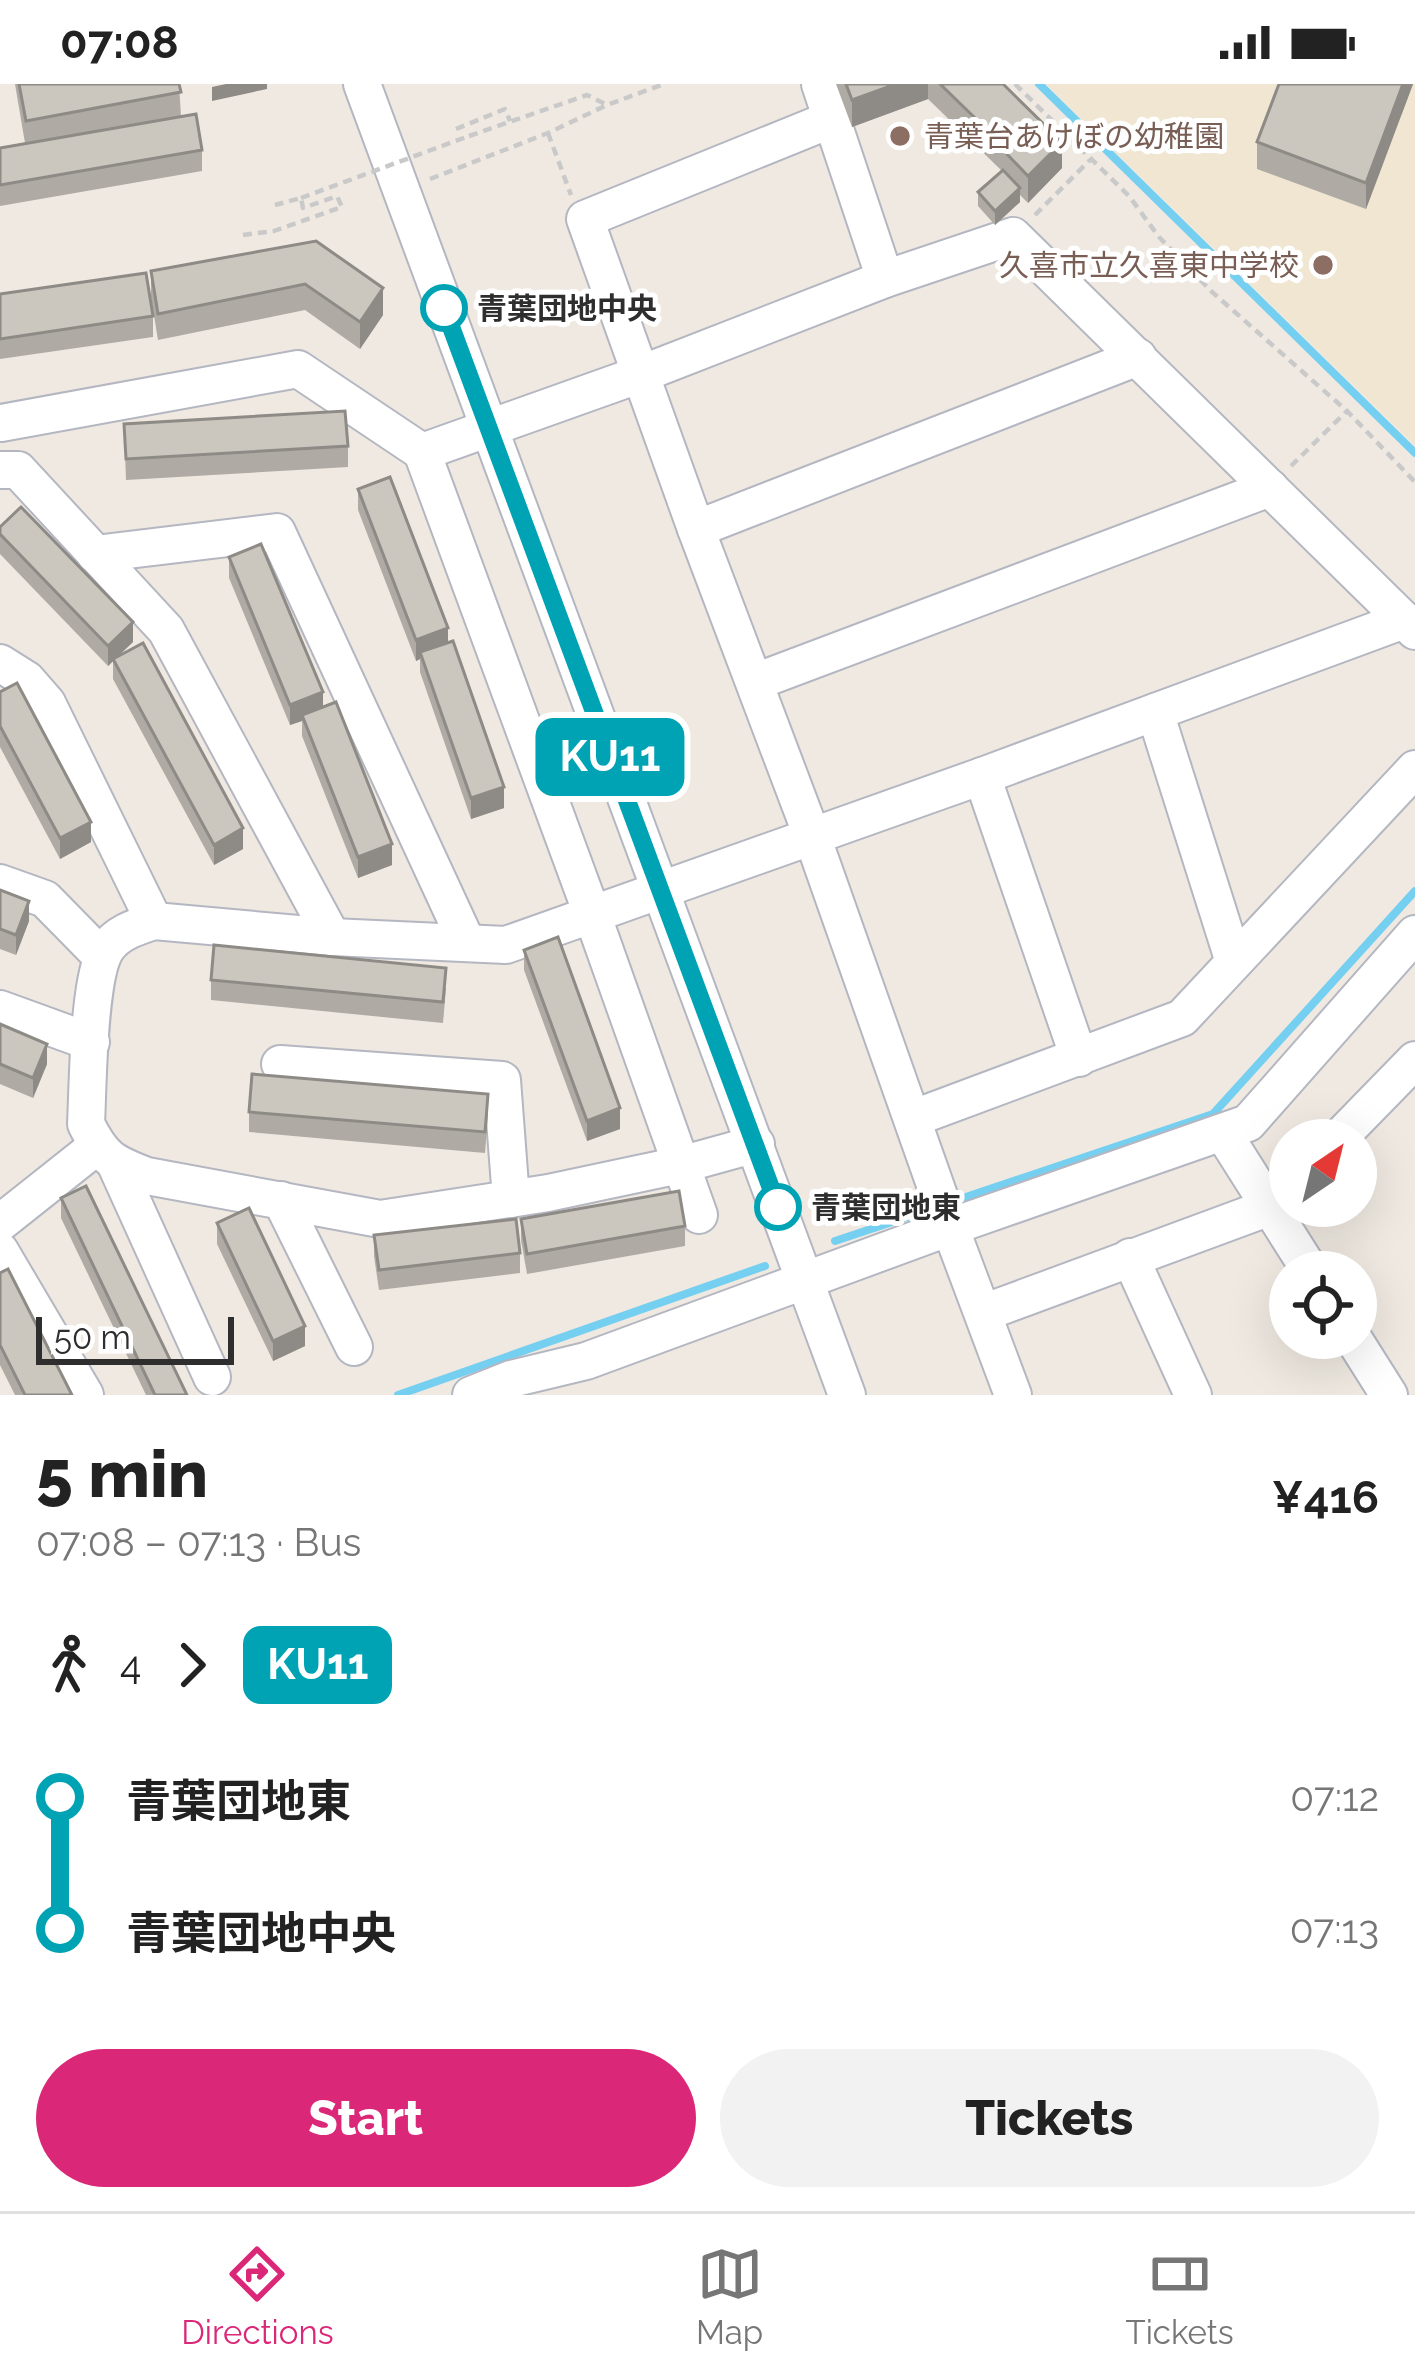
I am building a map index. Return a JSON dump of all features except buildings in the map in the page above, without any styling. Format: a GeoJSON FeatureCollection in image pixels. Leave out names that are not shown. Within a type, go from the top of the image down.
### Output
{"type":"FeatureCollection","features":[{"type":"Feature","properties":{"kind":"street"},"geometry":{"type":"LineString","coordinates":[[362,84],[847,1395]]}},
{"type":"Feature","properties":{"kind":"street"},"geometry":{"type":"LineString","coordinates":[[885,279],[826,101],[586,219],[1013,1395]]}},
{"type":"Feature","properties":{"kind":"street"},"geometry":{"type":"LineString","coordinates":[[212,1377],[106,1155],[86,1124],[96,968],[109,944],[129,929],[154,921],[332,937],[506,945],[1155,712],[1410,626],[1013,236],[422,452]]}},
{"type":"Feature","properties":{"kind":"street"},"geometry":{"type":"LineString","coordinates":[[696,529],[1138,357]]}},
{"type":"Feature","properties":{"kind":"street"},"geometry":{"type":"LineString","coordinates":[[1,423],[298,369],[422,452],[699,1215]]}},
{"type":"Feature","properties":{"kind":"street"},"geometry":{"type":"LineString","coordinates":[[0,470],[18,470],[166,630],[332,937]]}},
{"type":"Feature","properties":{"kind":"street"},"geometry":{"type":"LineString","coordinates":[[755,682],[1270,488]]}},
{"type":"Feature","properties":{"kind":"street"},"geometry":{"type":"LineString","coordinates":[[95,554],[277,532],[467,944]]}},
{"type":"Feature","properties":{"kind":"street"},"geometry":{"type":"LineString","coordinates":[[0,663],[27,680],[47,703],[154,921]]}},
{"type":"Feature","properties":{"kind":"street"},"geometry":{"type":"LineString","coordinates":[[1155,712],[1234,962]]}},
{"type":"Feature","properties":{"kind":"street"},"geometry":{"type":"LineString","coordinates":[[914,1118],[1182,1018],[1415,769]]}},
{"type":"Feature","properties":{"kind":"street"},"geometry":{"type":"LineString","coordinates":[[982,776],[1079,1058]]}},
{"type":"Feature","properties":{"kind":"street"},"geometry":{"type":"LineString","coordinates":[[0,883],[45,899],[102,957]]}},
{"type":"Feature","properties":{"kind":"street"},"geometry":{"type":"LineString","coordinates":[[471,1395],[511,1379],[586,1361],[1248,1123],[1415,934]]}},
{"type":"Feature","properties":{"kind":"street"},"geometry":{"type":"LineString","coordinates":[[0,1009],[91,1042]]}},
{"type":"Feature","properties":{"kind":"street"},"geometry":{"type":"LineString","coordinates":[[280,1064],[502,1080],[512,1198]]}},
{"type":"Feature","properties":{"kind":"street"},"geometry":{"type":"LineString","coordinates":[[1364,1119],[1408,1085]]}},
{"type":"Feature","properties":{"kind":"street"},"geometry":{"type":"LineString","coordinates":[[1223,1133],[1269,1185]]}},
{"type":"Feature","properties":{"kind":"street"},"geometry":{"type":"LineString","coordinates":[[106,1155],[147,1176],[380,1219],[680,1166],[756,1144]]}},
{"type":"Feature","properties":{"kind":"street"},"geometry":{"type":"LineString","coordinates":[[0,1176],[8,1217],[106,1155]]}},
{"type":"Feature","properties":{"kind":"street"},"geometry":{"type":"LineString","coordinates":[[280,1200],[354,1347]]}},
{"type":"Feature","properties":{"kind":"street"},"geometry":{"type":"LineString","coordinates":[[983,1313],[1269,1201]]}},
{"type":"Feature","properties":{"kind":"street"},"geometry":{"type":"LineString","coordinates":[[0,1251],[85,1395]]}},
{"type":"Feature","properties":{"kind":"street"},"geometry":{"type":"LineString","coordinates":[[1130,1257],[1193,1395]]}},
{"type":"Feature","properties":{"kind":"street"},"geometry":{"type":"LineString","coordinates":[[1366,1359],[1389,1395]]}},
{"type":"Feature","properties":{"kind":"path"},"geometry":{"type":"LineString","coordinates":[[426,180],[664,84]]}},
{"type":"Feature","properties":{"kind":"path"},"geometry":{"type":"LineString","coordinates":[[1015,84],[1129,196],[1159,237],[1211,291],[1347,411],[1415,482]]}},
{"type":"Feature","properties":{"kind":"path"},"geometry":{"type":"LineString","coordinates":[[274,205],[587,95],[607,105]]}},
{"type":"Feature","properties":{"kind":"path"},"geometry":{"type":"LineString","coordinates":[[456,129],[505,109],[510,121]]}},
{"type":"Feature","properties":{"kind":"path"},"geometry":{"type":"LineString","coordinates":[[548,133],[575,207],[586,219]]}},
{"type":"Feature","properties":{"kind":"path"},"geometry":{"type":"LineString","coordinates":[[1013,236],[1092,158]]}},
{"type":"Feature","properties":{"kind":"path"},"geometry":{"type":"LineString","coordinates":[[243,235],[274,231],[342,207],[338,196],[303,208],[302,198]]}},
{"type":"Feature","properties":{"kind":"path"},"geometry":{"type":"LineString","coordinates":[[1270,488],[1347,411]]}},
{"type":"Feature","properties":{"kind":"shaded area","name":"久喜市立久喜東中学校"},"geometry":{"type":"Polygon","coordinates":[[[1046,84],[1415,84],[1415,445],[1046,84]]]}},
{"type":"Feature","properties":{"kind":"waterway"},"geometry":{"type":"LineString","coordinates":[[1039,84],[1415,453]]}},
{"type":"Feature","properties":{"kind":"waterway"},"geometry":{"type":"LineString","coordinates":[[954,1201],[1213,1114],[1415,891]]}},
{"type":"Feature","properties":{"kind":"waterway"},"geometry":{"type":"LineString","coordinates":[[835,1241],[934,1208]]}},
{"type":"Feature","properties":{"kind":"waterway"},"geometry":{"type":"LineString","coordinates":[[398,1395],[765,1266]]}},
{"type":"Feature","properties":{"kind":"bus line","name":"KU11"},"geometry":{"type":"LineString","coordinates":[[444,308],[778,1207]]}},
{"type":"Feature","properties":{"kind":"place","name":"青葉台あけぼの幼稚園"},"geometry":{"type":"Point","coordinates":[900,136]}},
{"type":"Feature","properties":{"kind":"place","name":"久喜市立久喜東中学校"},"geometry":{"type":"Point","coordinates":[1323,265]}},
{"type":"Feature","properties":{"kind":"place","name":"青葉団地中央"},"geometry":{"type":"Point","coordinates":[444,308]}},
{"type":"Feature","properties":{"kind":"place","name":"青葉団地東"},"geometry":{"type":"Point","coordinates":[778,1207]}}]}
